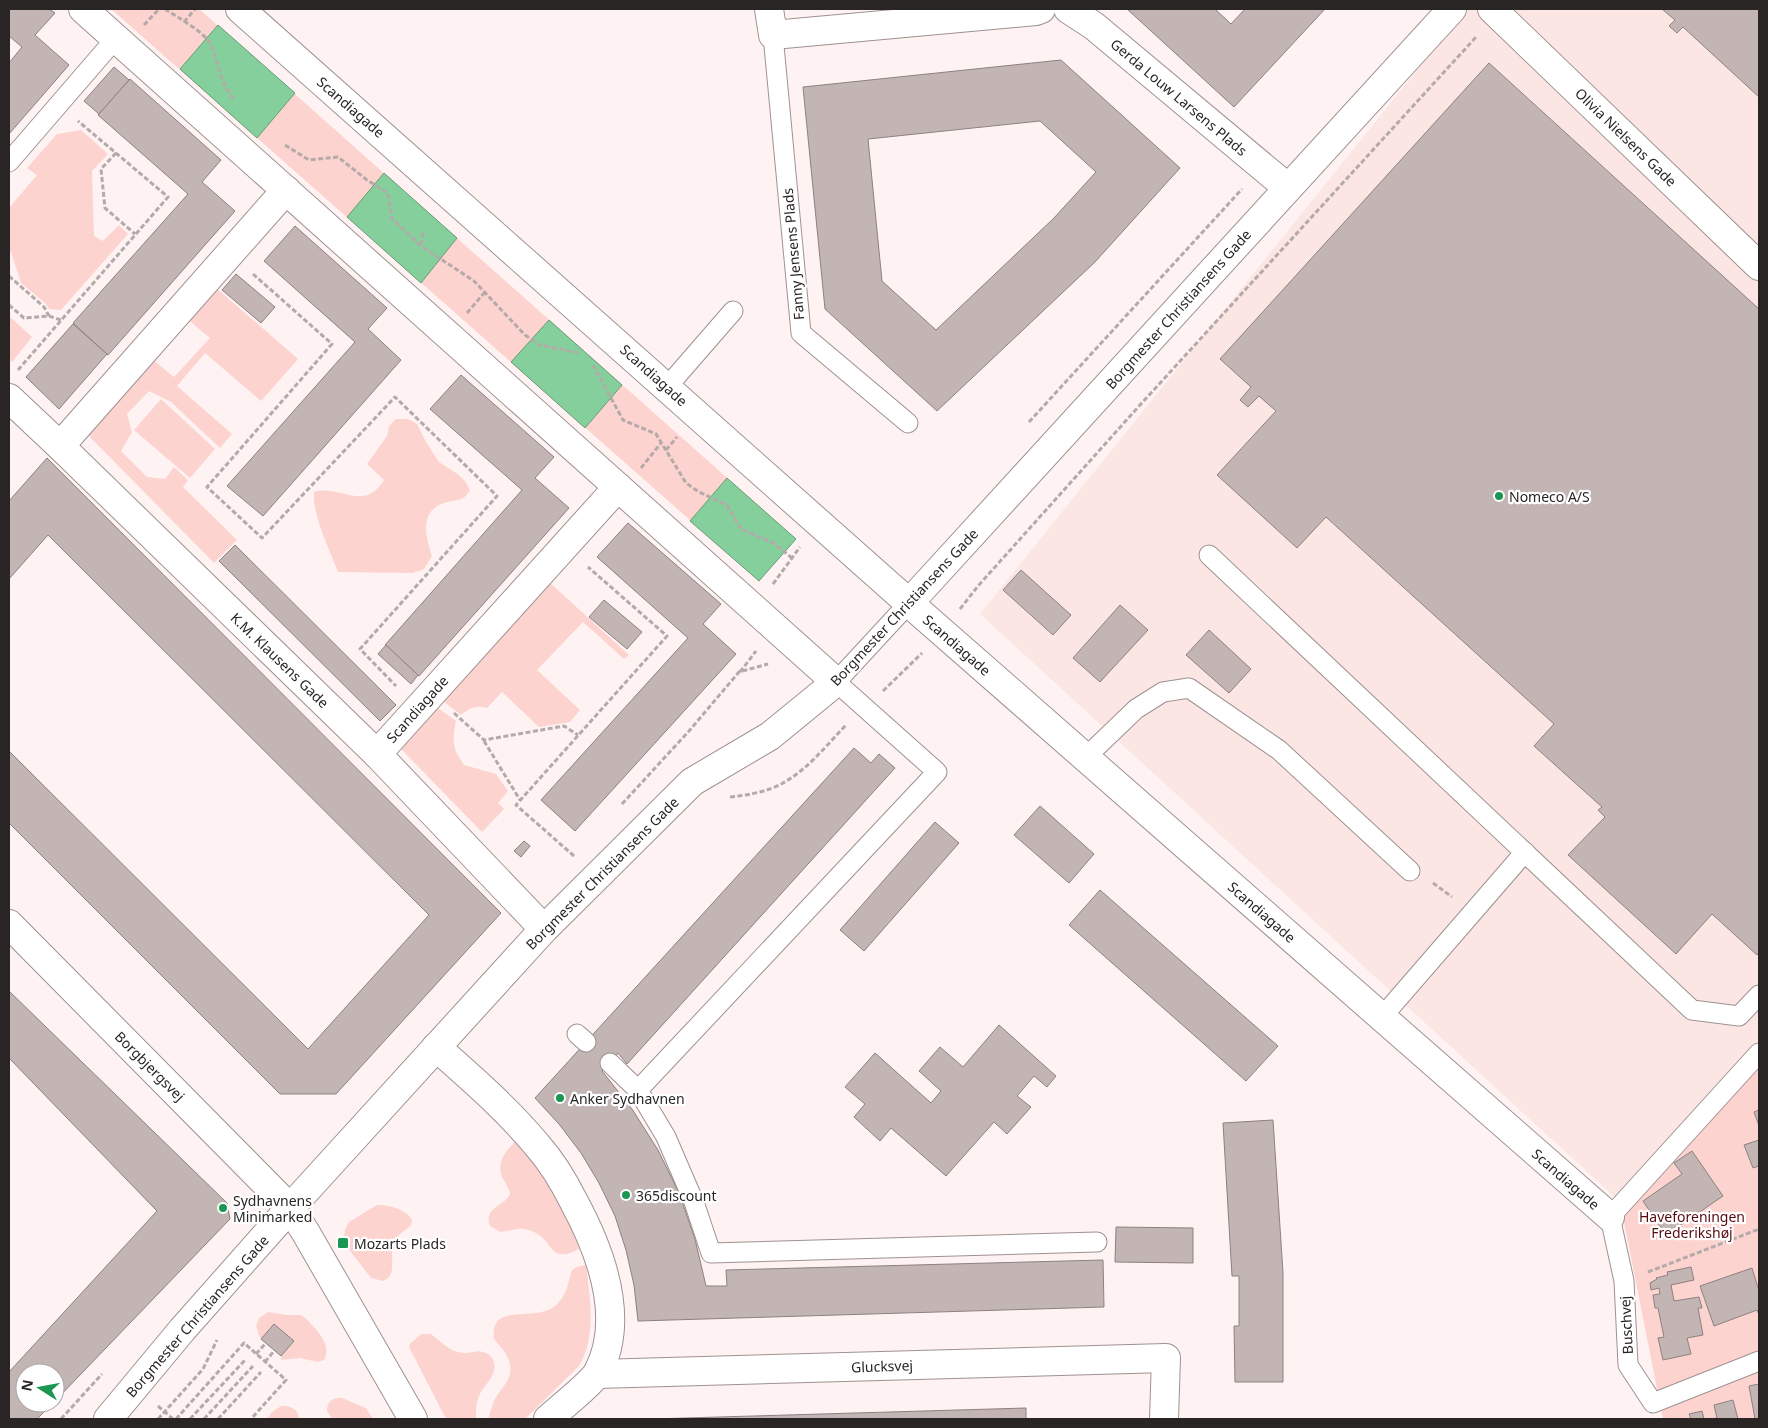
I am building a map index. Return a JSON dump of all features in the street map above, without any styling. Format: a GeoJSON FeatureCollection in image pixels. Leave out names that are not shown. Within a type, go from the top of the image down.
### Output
{"type":"FeatureCollection","features":[{"type":"Feature","properties":{"kind":"street"},"geometry":{"type":"LineString","coordinates":[[83,9],[836,682]]}},
{"type":"Feature","properties":{"kind":"street"},"geometry":{"type":"LineString","coordinates":[[771,22],[1036,11],[1041,9]]}},
{"type":"Feature","properties":{"kind":"street","name":"Gerda Louw Larsens Plads"},"geometry":{"type":"LineString","coordinates":[[1068,9],[1094,26],[1288,188]]}},
{"type":"Feature","properties":{"kind":"street","name":"Borgmester Christiansens Gade"},"geometry":{"type":"LineString","coordinates":[[909,603],[1452,9]]}},
{"type":"Feature","properties":{"kind":"street","name":"Olivia Nielsens Gade"},"geometry":{"type":"LineString","coordinates":[[1492,9],[1759,266]]}},
{"type":"Feature","properties":{"kind":"street","name":"Scandiagade"},"geometry":{"type":"LineString","coordinates":[[242,10],[909,603],[1610,1217]]}},
{"type":"Feature","properties":{"kind":"street"},"geometry":{"type":"LineString","coordinates":[[60,446],[286,190]]}},
{"type":"Feature","properties":{"kind":"street","name":"K.M. Klausens Gade"},"geometry":{"type":"LineString","coordinates":[[14,403],[377,754],[544,929]]}},
{"type":"Feature","properties":{"kind":"street","name":"Scandiagade"},"geometry":{"type":"LineString","coordinates":[[377,754],[618,487]]}},
{"type":"Feature","properties":{"kind":"street","name":"Borgmester Christiansens Gade"},"geometry":{"type":"LineString","coordinates":[[108,1419],[182,1330],[290,1208],[544,929],[692,782],[770,736],[836,682]]}},
{"type":"Feature","properties":{"kind":"street","name":"Borgbjergsvej"},"geometry":{"type":"LineString","coordinates":[[9,924],[290,1208]]}},
{"type":"Feature","properties":{"kind":"street"},"geometry":{"type":"LineString","coordinates":[[436,1047],[502,1106],[538,1146],[563,1182],[587,1226],[605,1273],[610,1311],[608,1341],[597,1374],[548,1419]]}},
{"type":"Feature","properties":{"kind":"street"},"geometry":{"type":"LineString","coordinates":[[290,1208],[412,1419]]}},
{"type":"Feature","properties":{"kind":"street","name":"Glucksvej"},"geometry":{"type":"LineString","coordinates":[[597,1374],[1166,1358],[1164,1419]]}},
{"type":"Feature","properties":{"kind":"lane","name":"Fanny Jensens Plads"},"geometry":{"type":"LineString","coordinates":[[771,22],[801,333],[908,423]]}},
{"type":"Feature","properties":{"kind":"lane"},"geometry":{"type":"LineString","coordinates":[[9,162],[116,38]]}},
{"type":"Feature","properties":{"kind":"lane"},"geometry":{"type":"LineString","coordinates":[[668,387],[733,312]]}},
{"type":"Feature","properties":{"kind":"lane"},"geometry":{"type":"LineString","coordinates":[[1209,555],[1692,1010],[1739,1016],[1759,995]]}},
{"type":"Feature","properties":{"kind":"lane","name":"Borgmester Christiansens Gade"},"geometry":{"type":"LineString","coordinates":[[836,682],[909,603]]}},
{"type":"Feature","properties":{"kind":"lane"},"geometry":{"type":"LineString","coordinates":[[638,1090],[937,772],[836,682]]}},
{"type":"Feature","properties":{"kind":"lane"},"geometry":{"type":"LineString","coordinates":[[1086,758],[1136,709],[1163,692],[1190,688],[1279,750],[1410,871]]}},
{"type":"Feature","properties":{"kind":"lane"},"geometry":{"type":"LineString","coordinates":[[1382,1017],[1525,852]]}},
{"type":"Feature","properties":{"kind":"lane"},"geometry":{"type":"LineString","coordinates":[[1610,1217],[1759,1053]]}},
{"type":"Feature","properties":{"kind":"lane"},"geometry":{"type":"LineString","coordinates":[[610,1063],[638,1090],[666,1137],[694,1202],[711,1253],[1097,1242]]}},
{"type":"Feature","properties":{"kind":"lane","name":"Buschvej"},"geometry":{"type":"LineString","coordinates":[[1610,1217],[1624,1281],[1628,1365],[1653,1403],[1759,1361]]}},
{"type":"Feature","properties":{"kind":"path"},"geometry":{"type":"LineString","coordinates":[[164,9],[199,33],[210,43],[222,80],[236,102]]}},
{"type":"Feature","properties":{"kind":"path"},"geometry":{"type":"LineString","coordinates":[[184,22],[195,9]]}},
{"type":"Feature","properties":{"kind":"path"},"geometry":{"type":"LineString","coordinates":[[14,403],[61,320],[168,197],[58,105]]}},
{"type":"Feature","properties":{"kind":"path"},"geometry":{"type":"LineString","coordinates":[[284,145],[310,160],[338,157],[367,180],[388,193],[392,219],[421,246],[474,281],[524,335],[540,345],[578,352],[584,357]]}},
{"type":"Feature","properties":{"kind":"path"},"geometry":{"type":"LineString","coordinates":[[116,153],[101,169],[105,208],[135,234]]}},
{"type":"Feature","properties":{"kind":"path"},"geometry":{"type":"LineString","coordinates":[[1026,426],[1263,166]]}},
{"type":"Feature","properties":{"kind":"path"},"geometry":{"type":"LineString","coordinates":[[421,246],[423,230]]}},
{"type":"Feature","properties":{"kind":"path"},"geometry":{"type":"LineString","coordinates":[[230,254],[332,344],[207,487],[262,538],[395,397],[497,496],[360,649],[425,701],[484,740],[520,800]]}},
{"type":"Feature","properties":{"kind":"path"},"geometry":{"type":"LineString","coordinates":[[9,276],[44,307],[49,316]]}},
{"type":"Feature","properties":{"kind":"path"},"geometry":{"type":"LineString","coordinates":[[9,305],[24,318],[49,316],[61,320]]}},
{"type":"Feature","properties":{"kind":"path"},"geometry":{"type":"LineString","coordinates":[[591,362],[623,420],[656,434],[686,483],[699,492],[727,505],[741,529],[775,544],[792,558]]}},
{"type":"Feature","properties":{"kind":"path"},"geometry":{"type":"LineString","coordinates":[[754,609],[819,521]]}},
{"type":"Feature","properties":{"kind":"path"},"geometry":{"type":"LineString","coordinates":[[565,546],[667,636],[516,805],[574,856]]}},
{"type":"Feature","properties":{"kind":"path"},"geometry":{"type":"LineString","coordinates":[[620,807],[689,732],[739,672],[804,653]]}},
{"type":"Feature","properties":{"kind":"path"},"geometry":{"type":"LineString","coordinates":[[484,740],[564,726],[578,735]]}},
{"type":"Feature","properties":{"kind":"path"},"geometry":{"type":"LineString","coordinates":[[567,863],[581,849]]}},
{"type":"Feature","properties":{"kind":"path"},"geometry":{"type":"LineString","coordinates":[[1410,871],[1439,886],[1471,914]]}},
{"type":"Feature","properties":{"kind":"path"},"geometry":{"type":"LineString","coordinates":[[1624,1281],[1759,1229]]}},
{"type":"Feature","properties":{"kind":"path"},"geometry":{"type":"LineString","coordinates":[[158,1419],[203,1369],[217,1339]]}},
{"type":"Feature","properties":{"kind":"path"},"geometry":{"type":"LineString","coordinates":[[176,1419],[244,1343],[286,1380],[250,1419]]}},
{"type":"Feature","properties":{"kind":"path"},"geometry":{"type":"LineString","coordinates":[[256,1354],[266,1343]]}},
{"type":"Feature","properties":{"kind":"path"},"geometry":{"type":"LineString","coordinates":[[265,1362],[274,1351]]}},
{"type":"Feature","properties":{"kind":"path"},"geometry":{"type":"LineString","coordinates":[[190,1419],[246,1359]]}},
{"type":"Feature","properties":{"kind":"path"},"geometry":{"type":"LineString","coordinates":[[204,1419],[253,1366]]}},
{"type":"Feature","properties":{"kind":"path"},"geometry":{"type":"LineString","coordinates":[[218,1419],[261,1372]]}},
{"type":"Feature","properties":{"kind":"shaded area"},"geometry":{"type":"Polygon","coordinates":[[[1466,9],[1759,9],[1759,1058],[1620,1202],[980,614],[1466,9]]]}},
{"type":"Feature","properties":{"kind":"shaded area"},"geometry":{"type":"Polygon","coordinates":[[[218,25],[295,93],[257,138],[180,69],[218,25]]]}},
{"type":"Feature","properties":{"kind":"shaded area"},"geometry":{"type":"Polygon","coordinates":[[[384,173],[457,238],[421,283],[347,217],[384,173]]]}},
{"type":"Feature","properties":{"kind":"shaded area"},"geometry":{"type":"Polygon","coordinates":[[[549,320],[622,385],[585,428],[511,362],[549,320]]]}},
{"type":"Feature","properties":{"kind":"shaded area"},"geometry":{"type":"Polygon","coordinates":[[[727,478],[796,539],[759,581],[690,521],[727,478]]]}},
{"type":"Feature","properties":{"kind":"green space"},"geometry":{"type":"Polygon","coordinates":[[[111,9],[199,9],[796,539],[759,581],[111,9]]]}},
{"type":"Feature","properties":{"kind":"green space"},"geometry":{"type":"Polygon","coordinates":[[[81,130],[108,154],[92,171],[94,236],[103,241],[119,225],[128,234],[61,310],[49,309],[45,303],[21,283],[9,250],[9,208],[37,175],[27,168],[57,134],[81,130]]]}},
{"type":"Feature","properties":{"kind":"green space"},"geometry":{"type":"Polygon","coordinates":[[[215,287],[298,359],[261,401],[205,353],[177,386],[232,434],[220,448],[171,402],[149,391],[127,414],[132,432],[121,451],[147,477],[165,479],[174,467],[188,480],[183,487],[237,540],[214,563],[88,435],[152,359],[174,377],[210,338],[186,318],[215,287]]]}},
{"type":"Feature","properties":{"kind":"green space"},"geometry":{"type":"Polygon","coordinates":[[[9,316],[32,337],[12,362],[9,359],[9,316]]]}},
{"type":"Feature","properties":{"kind":"green space"},"geometry":{"type":"Polygon","coordinates":[[[161,399],[215,449],[190,478],[134,430],[161,399]]]}},
{"type":"Feature","properties":{"kind":"green space"},"geometry":{"type":"Polygon","coordinates":[[[396,419],[408,419],[417,424],[439,462],[465,481],[470,490],[463,498],[438,505],[432,510],[426,524],[426,532],[432,556],[424,569],[413,573],[338,572],[319,522],[314,492],[333,491],[360,496],[368,495],[376,490],[384,480],[367,464],[387,436],[389,426],[396,419]]]}},
{"type":"Feature","properties":{"kind":"green space"},"geometry":{"type":"Polygon","coordinates":[[[549,582],[629,655],[624,659],[583,622],[537,670],[580,710],[570,722],[539,727],[502,692],[487,708],[473,708],[461,715],[443,701],[549,582]]]}},
{"type":"Feature","properties":{"kind":"green space"},"geometry":{"type":"Polygon","coordinates":[[[438,708],[456,721],[454,744],[464,765],[496,774],[508,791],[498,803],[504,809],[482,832],[401,749],[438,708]]]}},
{"type":"Feature","properties":{"kind":"green space","name":"Haveforeningen Frederikshøj"},"geometry":{"type":"Polygon","coordinates":[[[1759,1058],[1759,1419],[1663,1419],[1620,1202],[1759,1058]]]}},
{"type":"Feature","properties":{"kind":"green space"},"geometry":{"type":"Polygon","coordinates":[[[515,1142],[545,1178],[561,1205],[579,1249],[569,1253],[557,1253],[534,1232],[521,1229],[500,1232],[490,1226],[489,1215],[510,1194],[500,1168],[502,1159],[515,1142]]]}},
{"type":"Feature","properties":{"kind":"green space"},"geometry":{"type":"Polygon","coordinates":[[[377,1205],[397,1208],[410,1216],[412,1220],[411,1225],[394,1242],[392,1247],[391,1274],[383,1281],[371,1278],[347,1247],[344,1239],[345,1230],[349,1222],[377,1205]]]}},
{"type":"Feature","properties":{"kind":"green space"},"geometry":{"type":"Polygon","coordinates":[[[586,1265],[591,1317],[588,1342],[579,1366],[525,1419],[488,1419],[494,1401],[507,1381],[510,1371],[507,1355],[494,1339],[494,1327],[499,1320],[506,1316],[537,1313],[556,1305],[565,1293],[572,1270],[586,1265]]]}},
{"type":"Feature","properties":{"kind":"green space"},"geometry":{"type":"Polygon","coordinates":[[[268,1312],[304,1317],[318,1331],[325,1342],[326,1354],[324,1360],[318,1362],[300,1358],[281,1360],[281,1356],[293,1341],[260,1338],[256,1326],[259,1318],[268,1312]]]}},
{"type":"Feature","properties":{"kind":"green space"},"geometry":{"type":"Polygon","coordinates":[[[421,1334],[431,1334],[457,1352],[481,1351],[492,1358],[494,1363],[493,1373],[479,1396],[476,1419],[446,1419],[409,1347],[421,1334]]]}},
{"type":"Feature","properties":{"kind":"green space"},"geometry":{"type":"Polygon","coordinates":[[[342,1398],[366,1408],[373,1419],[332,1419],[327,1411],[328,1405],[333,1399],[342,1398]]]}},
{"type":"Feature","properties":{"kind":"green space"},"geometry":{"type":"Polygon","coordinates":[[[281,1406],[288,1406],[293,1409],[299,1416],[299,1419],[267,1419],[272,1412],[281,1406]]]}},
{"type":"Feature","properties":{"kind":"building"},"geometry":{"type":"Polygon","coordinates":[[[9,9],[49,9],[55,13],[35,35],[69,65],[9,134],[9,63],[22,47],[9,36],[9,9]]]}},
{"type":"Feature","properties":{"kind":"building"},"geometry":{"type":"Polygon","coordinates":[[[1127,9],[1215,9],[1231,24],[1245,9],[1325,9],[1234,107],[1127,9]]]}},
{"type":"Feature","properties":{"kind":"building"},"geometry":{"type":"Polygon","coordinates":[[[1662,9],[1759,9],[1759,97],[1683,27],[1677,33],[1669,26],[1675,20],[1662,9]]]}},
{"type":"Feature","properties":{"kind":"building"},"geometry":{"type":"Polygon","coordinates":[[[1061,60],[1180,168],[1095,262],[937,411],[825,309],[803,87],[1061,60]],[[1040,121],[868,139],[882,281],[936,330],[1054,218],[1096,172],[1040,121]]]}},
{"type":"Feature","properties":{"kind":"building","name":"Nomeco A/S"},"geometry":{"type":"Polygon","coordinates":[[[1489,63],[1759,309],[1759,952],[1757,955],[1712,914],[1676,954],[1568,855],[1605,817],[1598,810],[1602,807],[1534,746],[1554,724],[1326,517],[1297,548],[1217,475],[1276,411],[1259,396],[1248,407],[1240,400],[1251,387],[1220,359],[1489,63]]]}},
{"type":"Feature","properties":{"kind":"building"},"geometry":{"type":"Polygon","coordinates":[[[114,67],[129,80],[99,114],[84,101],[114,67]]]}},
{"type":"Feature","properties":{"kind":"building"},"geometry":{"type":"Polygon","coordinates":[[[130,79],[221,160],[202,182],[235,211],[108,355],[73,323],[188,194],[98,115],[130,79]]]}},
{"type":"Feature","properties":{"kind":"building"},"geometry":{"type":"Polygon","coordinates":[[[295,226],[387,308],[368,329],[401,360],[263,516],[227,486],[355,342],[264,261],[295,226]]]}},
{"type":"Feature","properties":{"kind":"building"},"geometry":{"type":"Polygon","coordinates":[[[236,274],[275,307],[261,323],[222,290],[236,274]]]}},
{"type":"Feature","properties":{"kind":"building"},"geometry":{"type":"Polygon","coordinates":[[[73,324],[107,354],[59,409],[26,377],[73,324]]]}},
{"type":"Feature","properties":{"kind":"building"},"geometry":{"type":"Polygon","coordinates":[[[461,375],[554,457],[535,478],[569,508],[419,676],[385,645],[522,490],[430,409],[461,375]]]}},
{"type":"Feature","properties":{"kind":"building"},"geometry":{"type":"Polygon","coordinates":[[[47,458],[501,913],[336,1094],[280,1094],[9,823],[9,751],[308,1049],[429,915],[48,535],[9,579],[9,501],[47,458]]]}},
{"type":"Feature","properties":{"kind":"building"},"geometry":{"type":"Polygon","coordinates":[[[628,523],[721,604],[703,624],[736,654],[575,831],[541,800],[688,638],[597,557],[628,523]]]}},
{"type":"Feature","properties":{"kind":"building"},"geometry":{"type":"Polygon","coordinates":[[[235,545],[396,705],[380,721],[219,561],[235,545]]]}},
{"type":"Feature","properties":{"kind":"building"},"geometry":{"type":"Polygon","coordinates":[[[1021,570],[1071,615],[1053,635],[1003,590],[1021,570]]]}},
{"type":"Feature","properties":{"kind":"building"},"geometry":{"type":"Polygon","coordinates":[[[604,600],[642,632],[627,649],[589,617],[604,600]]]}},
{"type":"Feature","properties":{"kind":"building"},"geometry":{"type":"Polygon","coordinates":[[[1120,605],[1148,630],[1100,682],[1073,658],[1120,605]]]}},
{"type":"Feature","properties":{"kind":"building"},"geometry":{"type":"Polygon","coordinates":[[[1209,630],[1251,669],[1229,693],[1186,655],[1209,630]]]}},
{"type":"Feature","properties":{"kind":"building"},"geometry":{"type":"Polygon","coordinates":[[[386,645],[418,675],[411,684],[378,654],[386,645]]]}},
{"type":"Feature","properties":{"kind":"building"},"geometry":{"type":"Polygon","coordinates":[[[854,748],[871,763],[879,754],[895,768],[627,1064],[618,1053],[602,1071],[632,1109],[658,1150],[679,1193],[695,1239],[706,1286],[727,1286],[726,1270],[1103,1260],[1104,1307],[638,1321],[634,1285],[626,1250],[615,1216],[599,1183],[581,1153],[559,1124],[535,1098],[854,748]]]}},
{"type":"Feature","properties":{"kind":"building"},"geometry":{"type":"Polygon","coordinates":[[[1040,806],[1094,854],[1069,883],[1014,835],[1040,806]]]}},
{"type":"Feature","properties":{"kind":"building"},"geometry":{"type":"Polygon","coordinates":[[[935,822],[959,843],[864,951],[840,930],[935,822]]]}},
{"type":"Feature","properties":{"kind":"building"},"geometry":{"type":"Polygon","coordinates":[[[524,841],[530,846],[521,857],[514,851],[524,841]]]}},
{"type":"Feature","properties":{"kind":"building"},"geometry":{"type":"Polygon","coordinates":[[[1100,890],[1278,1046],[1246,1081],[1069,925],[1100,890]]]}},
{"type":"Feature","properties":{"kind":"building"},"geometry":{"type":"Polygon","coordinates":[[[9,991],[227,1203],[230,1219],[65,1391],[65,1363],[17,1363],[157,1211],[9,1058],[9,991]]]}},
{"type":"Feature","properties":{"kind":"building"},"geometry":{"type":"Polygon","coordinates":[[[999,1025],[1056,1076],[1047,1087],[1034,1076],[1017,1096],[1031,1107],[1007,1134],[994,1122],[946,1176],[891,1128],[880,1141],[854,1117],[865,1104],[845,1087],[875,1053],[931,1103],[941,1091],[919,1071],[940,1047],[963,1067],[999,1025]]]}},
{"type":"Feature","properties":{"kind":"building"},"geometry":{"type":"Polygon","coordinates":[[[1759,1110],[1759,1126],[1754,1112],[1759,1110]]]}},
{"type":"Feature","properties":{"kind":"building"},"geometry":{"type":"Polygon","coordinates":[[[1273,1120],[1283,1273],[1283,1382],[1235,1382],[1234,1326],[1239,1326],[1239,1276],[1232,1276],[1223,1123],[1273,1120]]]}},
{"type":"Feature","properties":{"kind":"building"},"geometry":{"type":"Polygon","coordinates":[[[1759,1140],[1759,1166],[1753,1168],[1744,1145],[1759,1140]]]}},
{"type":"Feature","properties":{"kind":"building"},"geometry":{"type":"Polygon","coordinates":[[[1692,1151],[1723,1196],[1666,1235],[1643,1201],[1682,1174],[1674,1163],[1692,1151]]]}},
{"type":"Feature","properties":{"kind":"building"},"geometry":{"type":"Polygon","coordinates":[[[1116,1227],[1193,1228],[1193,1263],[1115,1262],[1116,1227]]]}},
{"type":"Feature","properties":{"kind":"building"},"geometry":{"type":"Polygon","coordinates":[[[1691,1267],[1694,1280],[1671,1285],[1674,1301],[1699,1297],[1702,1308],[1698,1308],[1703,1335],[1687,1338],[1691,1354],[1663,1360],[1658,1338],[1664,1337],[1658,1308],[1655,1308],[1653,1295],[1660,1294],[1659,1288],[1651,1290],[1650,1283],[1656,1278],[1668,1275],[1667,1272],[1691,1267]]]}},
{"type":"Feature","properties":{"kind":"building"},"geometry":{"type":"Polygon","coordinates":[[[1752,1268],[1759,1291],[1759,1315],[1757,1310],[1714,1326],[1700,1286],[1752,1268]]]}},
{"type":"Feature","properties":{"kind":"building"},"geometry":{"type":"Polygon","coordinates":[[[274,1324],[294,1341],[281,1356],[261,1339],[274,1324]]]}},
{"type":"Feature","properties":{"kind":"building"},"geometry":{"type":"Polygon","coordinates":[[[15,1365],[15,1413],[43,1413],[37,1419],[9,1419],[9,1372],[15,1365]]]}},
{"type":"Feature","properties":{"kind":"building"},"geometry":{"type":"Polygon","coordinates":[[[1759,1384],[1759,1419],[1755,1419],[1749,1386],[1759,1384]]]}},
{"type":"Feature","properties":{"kind":"building"},"geometry":{"type":"Polygon","coordinates":[[[1733,1400],[1738,1419],[1711,1419],[1717,1418],[1714,1405],[1733,1400]]]}},
{"type":"Feature","properties":{"kind":"building"},"geometry":{"type":"Polygon","coordinates":[[[1026,1408],[1026,1419],[651,1419],[1026,1408]]]}},
{"type":"Feature","properties":{"kind":"building"},"geometry":{"type":"Polygon","coordinates":[[[1702,1411],[1704,1419],[1691,1419],[1689,1414],[1702,1411]]]}},
{"type":"Feature","properties":{"kind":"place","name":"Nomeco A/S"},"geometry":{"type":"Point","coordinates":[1499,496]}},
{"type":"Feature","properties":{"kind":"place","name":"Anker Sydhavnen"},"geometry":{"type":"Point","coordinates":[560,1098]}},
{"type":"Feature","properties":{"kind":"place","name":"365discount"},"geometry":{"type":"Point","coordinates":[626,1195]}},
{"type":"Feature","properties":{"kind":"place","name":"Sydhavnens Minimarked"},"geometry":{"type":"Point","coordinates":[223,1208]}},
{"type":"Feature","properties":{"kind":"place","name":"Mozarts Plads"},"geometry":{"type":"Point","coordinates":[343,1243]}}]}
